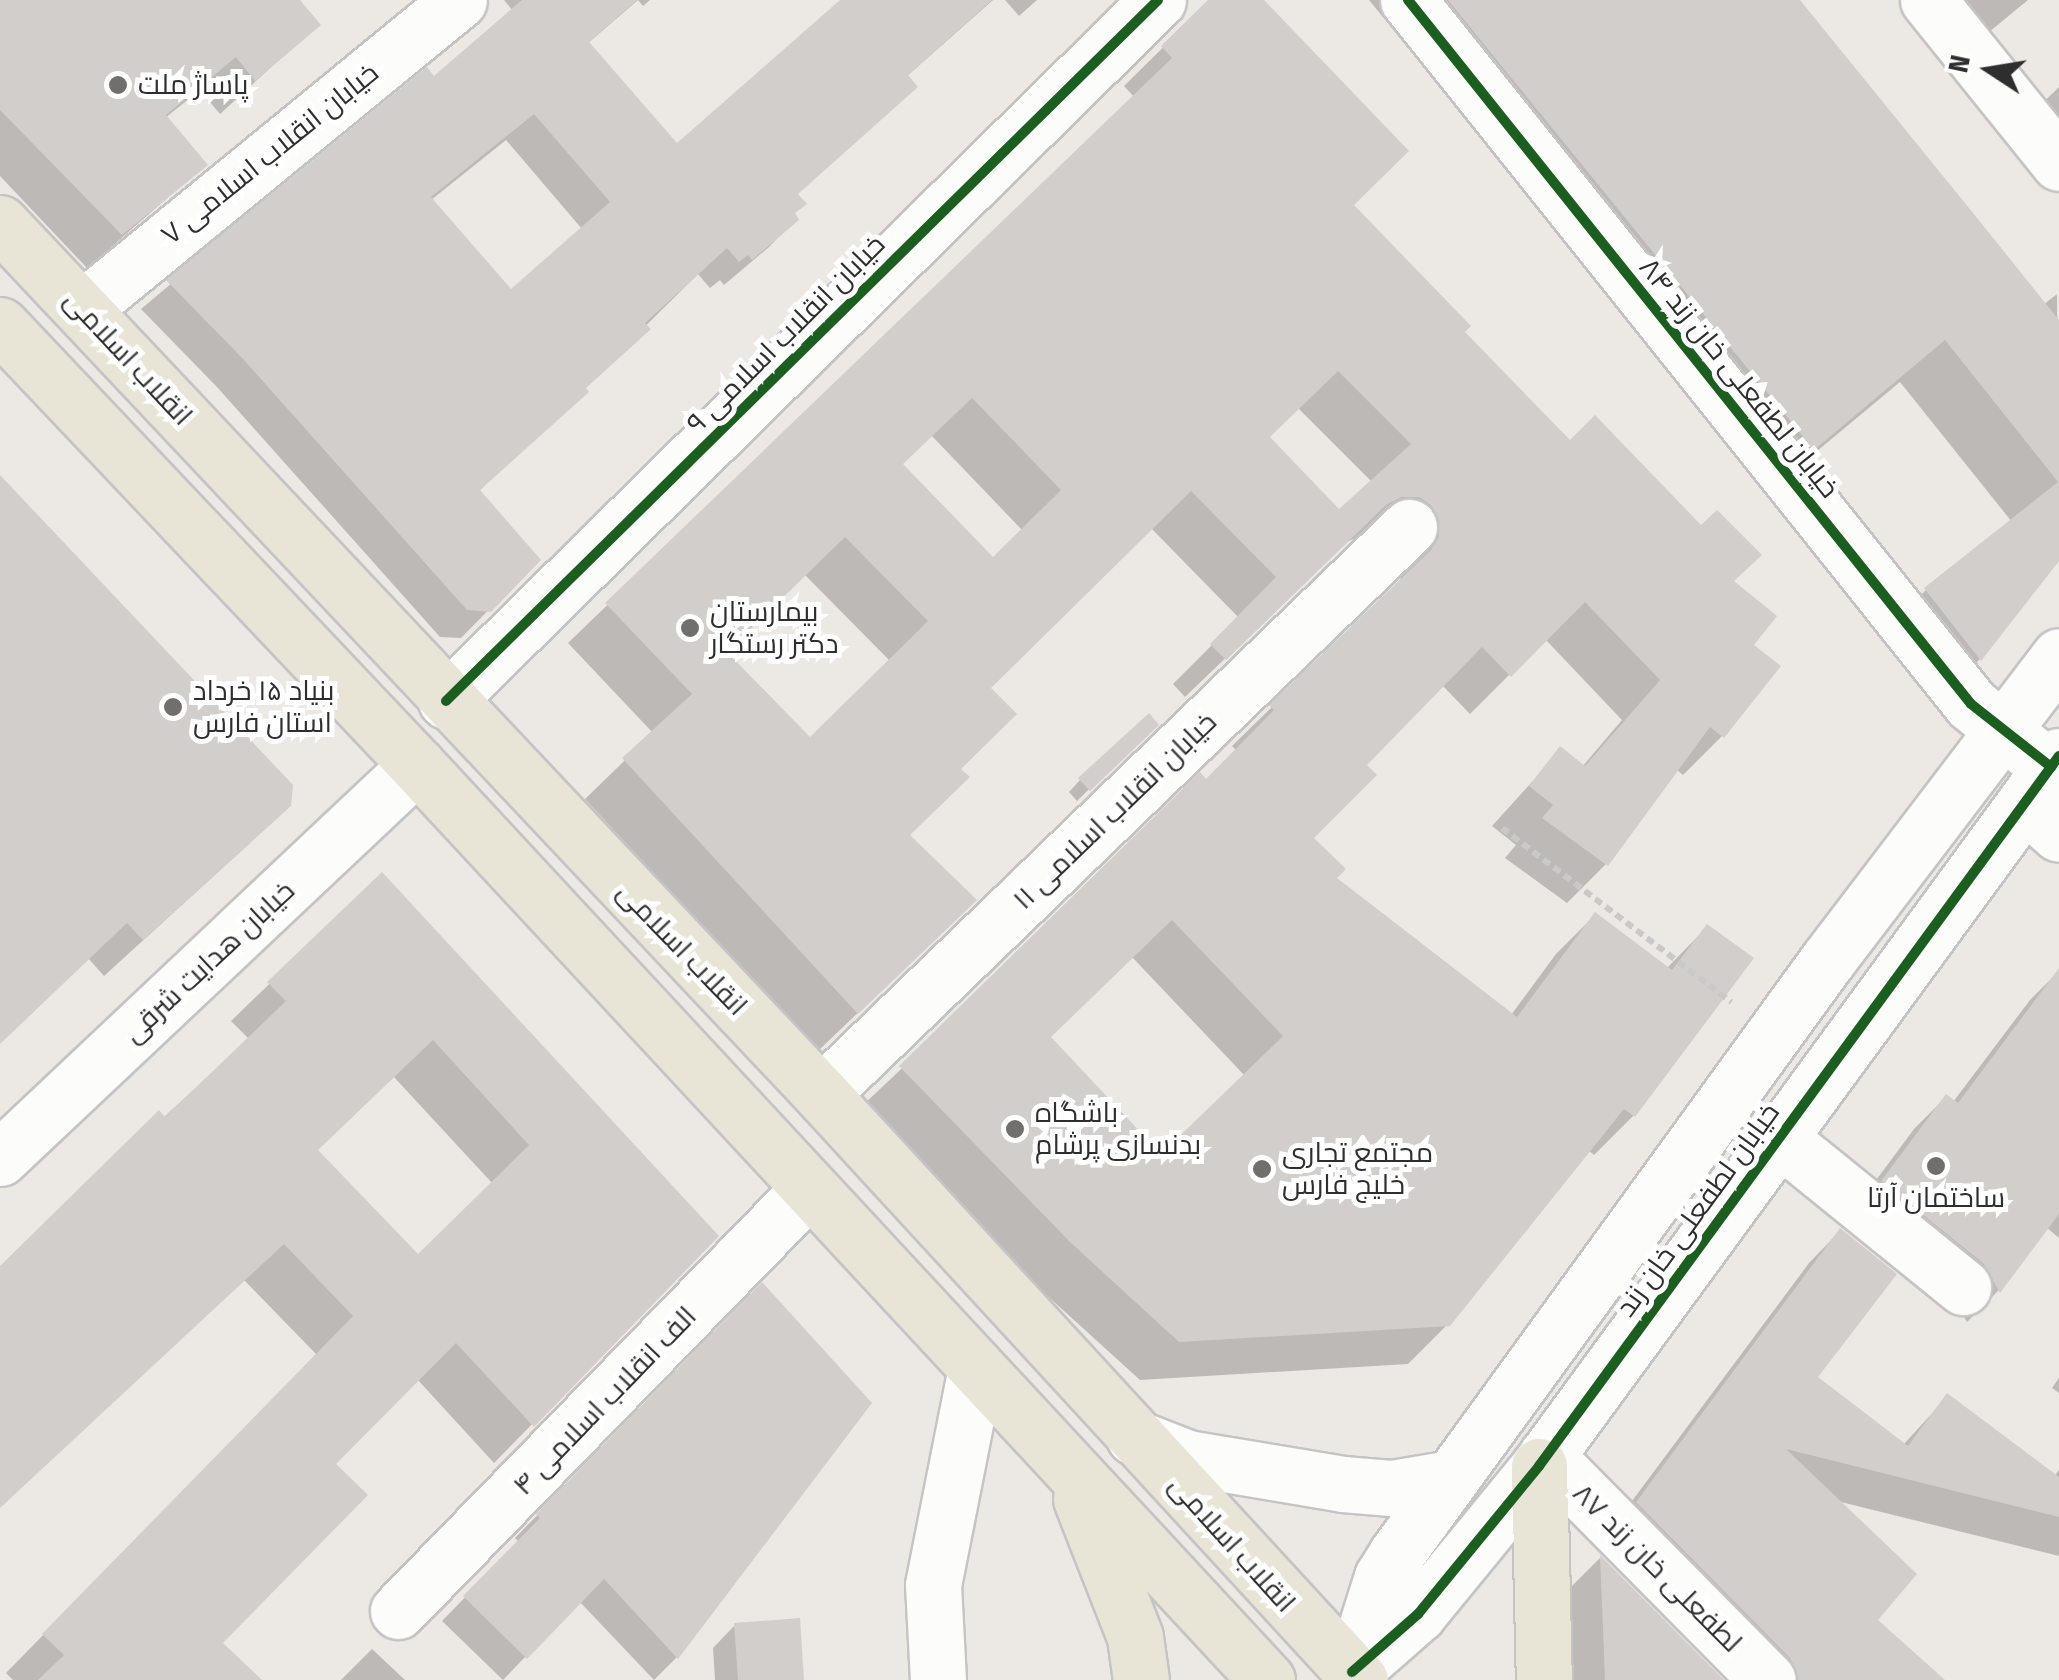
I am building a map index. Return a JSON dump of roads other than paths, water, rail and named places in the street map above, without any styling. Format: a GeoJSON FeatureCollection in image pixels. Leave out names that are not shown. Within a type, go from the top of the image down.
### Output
{"type":"FeatureCollection","features":[{"type":"Feature","properties":{"kind":"main road","name":"انقلاب اسلامی"},"geometry":{"type":"LineString","coordinates":[[0,223],[446,701],[821,1094],[1352,1677]]}},
{"type":"Feature","properties":{"kind":"main road"},"geometry":{"type":"LineString","coordinates":[[0,325],[416,765],[1267,1680]]}},
{"type":"Feature","properties":{"kind":"main road"},"geometry":{"type":"LineString","coordinates":[[1064,1460],[1135,1637],[1141,1680]]}},
{"type":"Feature","properties":{"kind":"main road"},"geometry":{"type":"LineString","coordinates":[[1543,1461],[1544,1680]]}},
{"type":"Feature","properties":{"kind":"street","name":"خیابان انقلاب اسلامی ۷"},"geometry":{"type":"LineString","coordinates":[[82,309],[459,0]]}},
{"type":"Feature","properties":{"kind":"street","name":"خیابان انقلاب اسلامی ۹"},"geometry":{"type":"LineString","coordinates":[[446,701],[1158,0]]}},
{"type":"Feature","properties":{"kind":"street","name":"خیابان لطفعلی خان زند ۸۴"},"geometry":{"type":"LineString","coordinates":[[1408,0],[1971,704],[2003,732],[2049,790]]}},
{"type":"Feature","properties":{"kind":"street"},"geometry":{"type":"LineString","coordinates":[[1928,0],[2059,164]]}},
{"type":"Feature","properties":{"kind":"street","name":"خیابان انقلاب اسلامی ۱۱"},"geometry":{"type":"LineString","coordinates":[[821,1094],[1408,527]]}},
{"type":"Feature","properties":{"kind":"street"},"geometry":{"type":"LineString","coordinates":[[1352,1677],[1382,1577],[1450,1478],[1555,1341],[1827,961],[2059,656]]}},
{"type":"Feature","properties":{"kind":"street","name":"خیابان هدایت شرقی"},"geometry":{"type":"LineString","coordinates":[[0,1158],[416,765]]}},
{"type":"Feature","properties":{"kind":"street","name":"خیابان لطفعلی خان زند"},"geometry":{"type":"LineString","coordinates":[[1352,1677],[1418,1614],[1543,1461],[1778,1138],[2049,790]]}},
{"type":"Feature","properties":{"kind":"street"},"geometry":{"type":"LineString","coordinates":[[1778,1138],[1963,1287]]}},
{"type":"Feature","properties":{"kind":"street","name":"۴ الف انقلاب اسلامی"},"geometry":{"type":"LineString","coordinates":[[398,1611],[808,1189]]}},
{"type":"Feature","properties":{"kind":"street"},"geometry":{"type":"LineString","coordinates":[[938,1680],[932,1585],[976,1366]]}},
{"type":"Feature","properties":{"kind":"street"},"geometry":{"type":"LineString","coordinates":[[1134,1436],[1188,1458],[1343,1484],[1391,1488],[1450,1478]]}},
{"type":"Feature","properties":{"kind":"street","name":"لطفعلی خان زند ۸۷"},"geometry":{"type":"LineString","coordinates":[[1543,1461],[1768,1680]]}},
{"type":"Feature","properties":{"kind":"place","name":"پاساژ ملت"},"geometry":{"type":"Point","coordinates":[118,85]}},
{"type":"Feature","properties":{"kind":"place","name":"بیمارستان دکتر رستگار"},"geometry":{"type":"Point","coordinates":[690,628]}},
{"type":"Feature","properties":{"kind":"place","name":"بنیاد ۱۵ خرداد استان فارس"},"geometry":{"type":"Point","coordinates":[173,707]}},
{"type":"Feature","properties":{"kind":"place","name":"باشگاه بدنسازی پرشام"},"geometry":{"type":"Point","coordinates":[1015,1129]}},
{"type":"Feature","properties":{"kind":"place","name":"ساختمان آرتا"},"geometry":{"type":"Point","coordinates":[1936,1166]}},
{"type":"Feature","properties":{"kind":"place","name":"مجتمع تجاری خلیج فارس"},"geometry":{"type":"Point","coordinates":[1262,1169]}}]}
